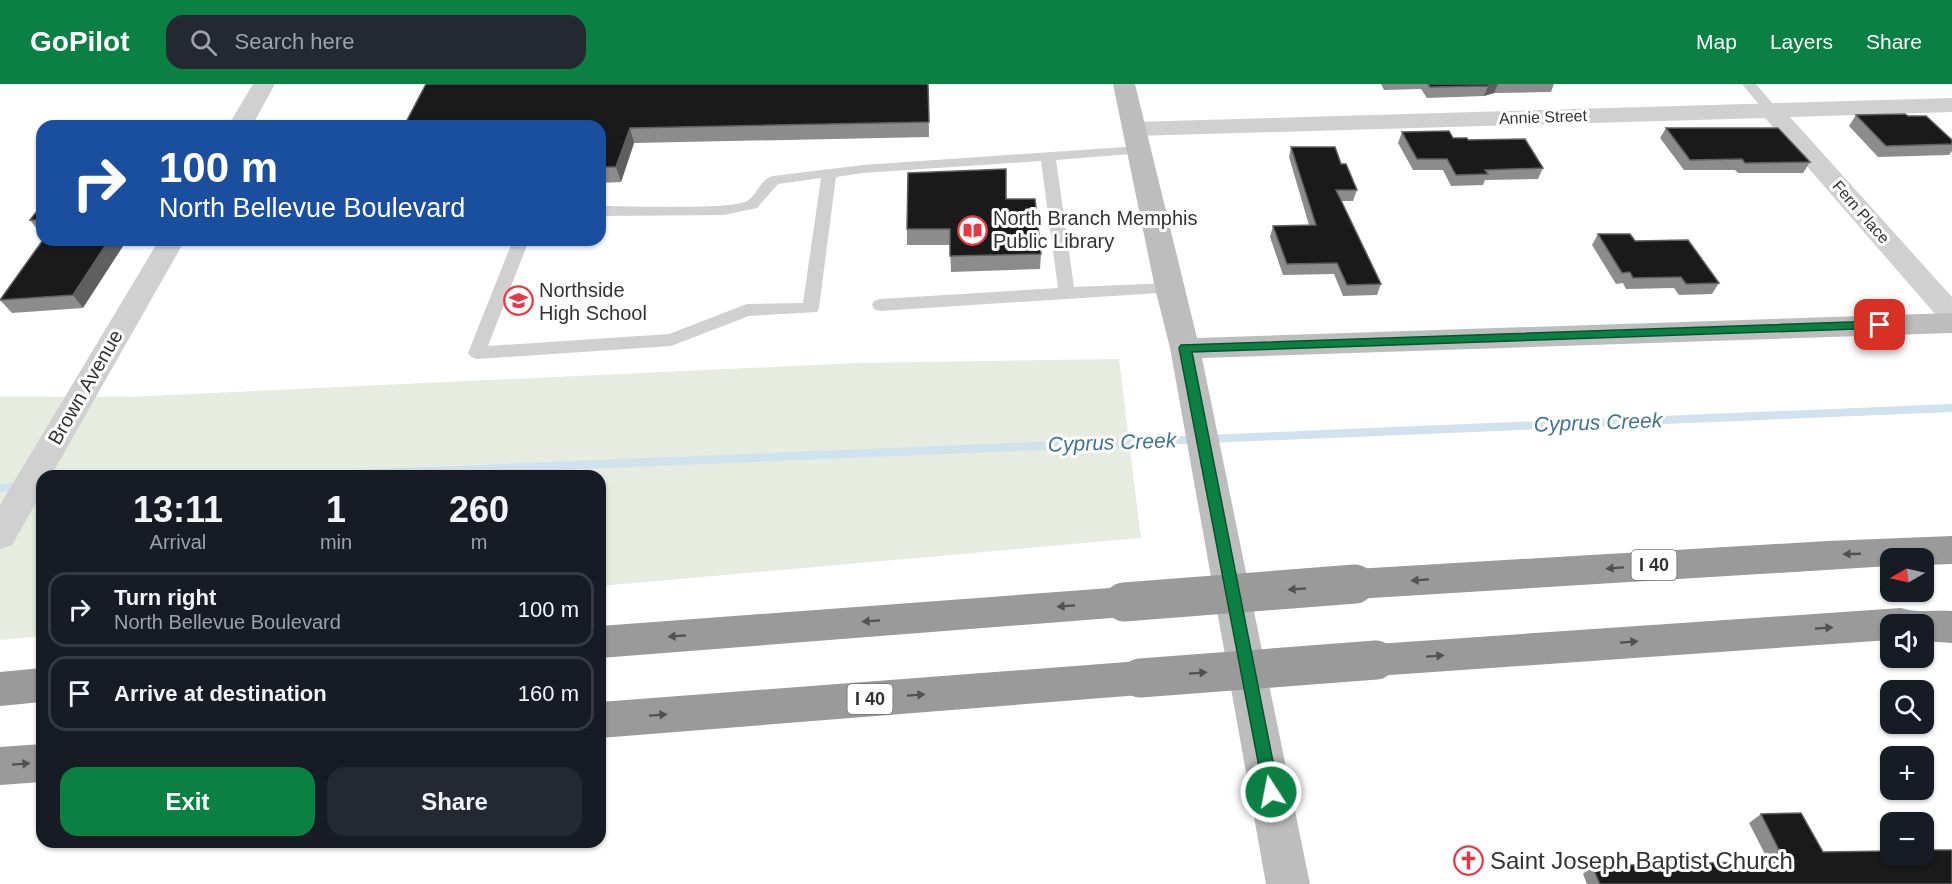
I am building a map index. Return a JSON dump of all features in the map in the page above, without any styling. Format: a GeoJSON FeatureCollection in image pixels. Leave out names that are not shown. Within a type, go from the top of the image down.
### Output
{"type":"FeatureCollection","features":[{"type":"Feature","properties":{"kind":"highway","name":"I 40"},"geometry":{"type":"LineString","coordinates":[[606,642],[1355,584],[1827,555],[1952,550]]}},
{"type":"Feature","properties":{"kind":"highway","name":"I 40"},"geometry":{"type":"LineString","coordinates":[[606,720],[1376,660],[1880,625]]}},
{"type":"Feature","properties":{"kind":"highway"},"geometry":{"type":"LineString","coordinates":[[1934,626],[1952,627]]}},
{"type":"Feature","properties":{"kind":"highway"},"geometry":{"type":"LineString","coordinates":[[0,766],[36,763]]}},
{"type":"Feature","properties":{"kind":"street"},"geometry":{"type":"LineString","coordinates":[[243,120],[264,84]]}},
{"type":"Feature","properties":{"kind":"street"},"geometry":{"type":"LineString","coordinates":[[1124,84],[1194,391],[1288,884]]}},
{"type":"Feature","properties":{"kind":"street","name":"Annie Street"},"geometry":{"type":"LineString","coordinates":[[1137,139],[1771,110],[1952,105]]}},
{"type":"Feature","properties":{"kind":"street","name":"Fern Place"},"geometry":{"type":"LineString","coordinates":[[1771,110],[1952,315]]}},
{"type":"Feature","properties":{"kind":"street","name":"Brown Avenue"},"geometry":{"type":"LineString","coordinates":[[37,470],[168,246]]}},
{"type":"Feature","properties":{"kind":"street"},"geometry":{"type":"LineString","coordinates":[[1185,348],[1952,323]]}},
{"type":"Feature","properties":{"kind":"street","name":"Brown Avenue"},"geometry":{"type":"LineString","coordinates":[[7,522],[36,471]]}},
{"type":"Feature","properties":{"kind":"lane"},"geometry":{"type":"LineString","coordinates":[[1749,84],[1771,110]]}},
{"type":"Feature","properties":{"kind":"lane"},"geometry":{"type":"LineString","coordinates":[[606,211],[734,208],[752,205],[773,180],[829,173],[1048,156],[1137,139]]}},
{"type":"Feature","properties":{"kind":"lane"},"geometry":{"type":"LineString","coordinates":[[1048,156],[1067,293]]}},
{"type":"Feature","properties":{"kind":"lane"},"geometry":{"type":"LineString","coordinates":[[519,246],[477,353],[671,340],[747,309],[811,308],[829,173]]}},
{"type":"Feature","properties":{"kind":"lane"},"geometry":{"type":"LineString","coordinates":[[880,305],[1169,288]]}},
{"type":"Feature","properties":{"kind":"shaded area"},"geometry":{"type":"Polygon","coordinates":[[[1119,359],[1141,538],[606,585],[606,470],[36,470],[36,637],[0,640],[0,397],[126,397],[856,363],[1119,359]]]}},
{"type":"Feature","properties":{"kind":"building"},"geometry":{"type":"Polygon","coordinates":[[[426,84],[928,84],[929,122],[630,128],[616,167],[606,167],[606,120],[407,120],[426,84]]]}},
{"type":"Feature","properties":{"kind":"building"},"geometry":{"type":"Polygon","coordinates":[[[1428,84],[1494,84],[1430,87],[1428,84]]]}},
{"type":"Feature","properties":{"kind":"building"},"geometry":{"type":"Polygon","coordinates":[[[1856,115],[1926,116],[1952,140],[1952,144],[1886,146],[1856,115]]]}},
{"type":"Feature","properties":{"kind":"building"},"geometry":{"type":"Polygon","coordinates":[[[1666,128],[1778,128],[1810,162],[1745,163],[1742,159],[1690,160],[1666,128]]]}},
{"type":"Feature","properties":{"kind":"building"},"geometry":{"type":"Polygon","coordinates":[[[1449,131],[1453,138],[1467,138],[1468,140],[1525,139],[1543,168],[1485,170],[1488,174],[1456,175],[1447,159],[1417,159],[1402,132],[1449,131]]]}},
{"type":"Feature","properties":{"kind":"building"},"geometry":{"type":"Polygon","coordinates":[[[1291,147],[1335,147],[1341,164],[1346,164],[1357,190],[1336,190],[1381,284],[1347,285],[1337,263],[1287,264],[1273,226],[1316,225],[1291,147]]]}},
{"type":"Feature","properties":{"kind":"building","name":"North Branch Memphis Public Library"},"geometry":{"type":"Polygon","coordinates":[[[1006,169],[1006,199],[1035,199],[1041,254],[950,256],[950,229],[907,229],[908,173],[1006,169]]]}},
{"type":"Feature","properties":{"kind":"building"},"geometry":{"type":"Polygon","coordinates":[[[1598,234],[1630,234],[1635,241],[1688,240],[1719,283],[1686,284],[1681,277],[1633,278],[1630,272],[1622,273],[1598,234]]]}},
{"type":"Feature","properties":{"kind":"building"},"geometry":{"type":"Polygon","coordinates":[[[39,246],[105,246],[73,295],[0,300],[39,246]]]}},
{"type":"Feature","properties":{"kind":"building"},"geometry":{"type":"Polygon","coordinates":[[[1801,813],[1823,852],[1880,851],[1880,866],[1934,866],[1934,850],[1952,850],[1952,884],[1600,884],[1592,866],[1748,862],[1746,859],[1785,862],[1761,814],[1801,813]]]}},
{"type":"Feature","properties":{"kind":"waterway","name":"Cyprus Creek"},"geometry":{"type":"LineString","coordinates":[[453,470],[1952,408]]}},
{"type":"Feature","properties":{"kind":"waterway","name":"Cyprus Creek"},"geometry":{"type":"LineString","coordinates":[[0,488],[36,486]]}},
{"type":"Feature","properties":{"kind":"place","name":"North Branch Memphis Public Library"},"geometry":{"type":"Point","coordinates":[972,230]}},
{"type":"Feature","properties":{"kind":"place","name":"Northside High School"},"geometry":{"type":"Point","coordinates":[518,301]}},
{"type":"Feature","properties":{"kind":"place","name":"Saint Joseph Baptist Church"},"geometry":{"type":"Point","coordinates":[1469,860]}},
{"type":"Feature","properties":{"kind":"route"},"geometry":{"type":"LineString","coordinates":[[1271,792],[1185,348],[1880,325]]}}]}
